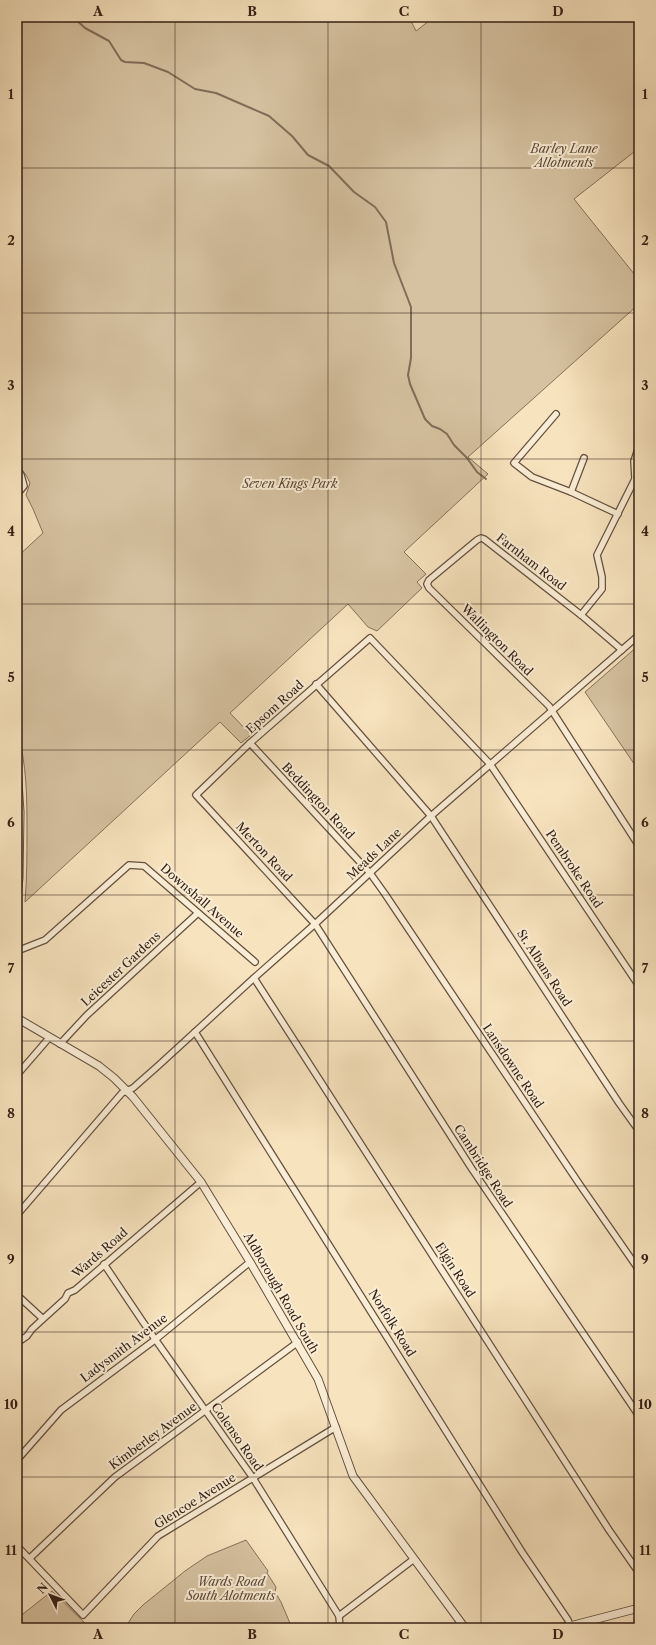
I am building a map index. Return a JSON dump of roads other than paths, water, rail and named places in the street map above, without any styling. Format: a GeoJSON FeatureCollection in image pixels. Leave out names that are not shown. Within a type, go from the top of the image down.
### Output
{"type":"FeatureCollection","features":[{"type":"Feature","properties":{"kind":"street"},"geometry":{"type":"LineString","coordinates":[[556,414],[514,463],[532,477],[571,492],[618,514]]}},
{"type":"Feature","properties":{"kind":"street"},"geometry":{"type":"LineString","coordinates":[[635,478],[634,462],[639,446]]}},
{"type":"Feature","properties":{"kind":"street"},"geometry":{"type":"LineString","coordinates":[[571,492],[584,458]]}},
{"type":"Feature","properties":{"kind":"street"},"geometry":{"type":"LineString","coordinates":[[17,468],[24,486],[17,494]]}},
{"type":"Feature","properties":{"kind":"street"},"geometry":{"type":"LineString","coordinates":[[581,615],[602,589],[602,577],[597,555],[639,471]]}},
{"type":"Feature","properties":{"kind":"street","name":"Farnham Road"},"geometry":{"type":"LineString","coordinates":[[427,584],[429,580],[481,538],[484,539],[581,615],[622,650]]}},
{"type":"Feature","properties":{"kind":"street","name":"Wallington Road"},"geometry":{"type":"LineString","coordinates":[[427,584],[429,588],[549,706],[639,846]]}},
{"type":"Feature","properties":{"kind":"street","name":"Meads Lane"},"geometry":{"type":"LineString","coordinates":[[17,1215],[122,1093],[133,1088],[315,924],[431,816],[639,635]]}},
{"type":"Feature","properties":{"kind":"street","name":"Epsom Road"},"geometry":{"type":"LineString","coordinates":[[196,795],[250,743],[370,638]]}},
{"type":"Feature","properties":{"kind":"street","name":"Pembroke Road"},"geometry":{"type":"LineString","coordinates":[[370,638],[490,764],[639,986]]}},
{"type":"Feature","properties":{"kind":"street","name":"St. Albans Road"},"geometry":{"type":"LineString","coordinates":[[316,684],[431,816],[619,1103],[639,1131]]}},
{"type":"Feature","properties":{"kind":"street","name":"Beddington Road"},"geometry":{"type":"LineString","coordinates":[[250,743],[370,873]]}},
{"type":"Feature","properties":{"kind":"street"},"geometry":{"type":"LineString","coordinates":[[17,767],[20,812],[19,878],[17,894]]}},
{"type":"Feature","properties":{"kind":"street","name":"Merton Road"},"geometry":{"type":"LineString","coordinates":[[196,795],[315,924]]}},
{"type":"Feature","properties":{"kind":"street","name":"Downshall Avenue"},"geometry":{"type":"LineString","coordinates":[[17,951],[45,940],[129,865],[144,866],[255,962]]}},
{"type":"Feature","properties":{"kind":"street","name":"Lansdowne Road"},"geometry":{"type":"LineString","coordinates":[[370,873],[639,1270]]}},
{"type":"Feature","properties":{"kind":"street","name":"Leicester Gardens"},"geometry":{"type":"LineString","coordinates":[[60,1044],[87,1015],[198,912]]}},
{"type":"Feature","properties":{"kind":"street","name":"Cambridge Road"},"geometry":{"type":"LineString","coordinates":[[315,924],[472,1169],[639,1416]]}},
{"type":"Feature","properties":{"kind":"street","name":"Elgin Road"},"geometry":{"type":"LineString","coordinates":[[254,978],[639,1573]]}},
{"type":"Feature","properties":{"kind":"street","name":"Aldborough Road South"},"geometry":{"type":"LineString","coordinates":[[17,1018],[98,1066],[127,1090],[201,1182],[298,1342],[322,1387],[353,1476],[465,1628]]}},
{"type":"Feature","properties":{"kind":"street","name":"Norfolk Road"},"geometry":{"type":"LineString","coordinates":[[195,1032],[518,1546],[568,1620],[570,1626]]}},
{"type":"Feature","properties":{"kind":"street"},"geometry":{"type":"LineString","coordinates":[[17,1075],[49,1038]]}},
{"type":"Feature","properties":{"kind":"street","name":"Wards Road"},"geometry":{"type":"LineString","coordinates":[[17,1343],[27,1336],[42,1318],[65,1299],[68,1293],[75,1290],[201,1182]]}},
{"type":"Feature","properties":{"kind":"street","name":"Ladysmith Avenue"},"geometry":{"type":"LineString","coordinates":[[17,1460],[61,1410],[156,1339],[250,1262]]}},
{"type":"Feature","properties":{"kind":"street","name":"Colenso Road"},"geometry":{"type":"LineString","coordinates":[[104,1264],[253,1478],[339,1616],[340,1628]]}},
{"type":"Feature","properties":{"kind":"street"},"geometry":{"type":"LineString","coordinates":[[17,1295],[42,1318]]}},
{"type":"Feature","properties":{"kind":"street","name":"Kimberley Avenue"},"geometry":{"type":"LineString","coordinates":[[30,1558],[115,1477],[298,1342]]}},
{"type":"Feature","properties":{"kind":"street","name":"Glencoe Avenue"},"geometry":{"type":"LineString","coordinates":[[30,1558],[83,1615],[158,1536],[336,1428]]}},
{"type":"Feature","properties":{"kind":"street"},"geometry":{"type":"LineString","coordinates":[[17,1546],[30,1558]]}},
{"type":"Feature","properties":{"kind":"street"},"geometry":{"type":"LineString","coordinates":[[339,1616],[414,1559]]}},
{"type":"Feature","properties":{"kind":"street"},"geometry":{"type":"LineString","coordinates":[[556,1628],[570,1626],[639,1608]]}},
{"type":"Feature","properties":{"kind":"waterway"},"geometry":{"type":"LineString","coordinates":[[73,17],[85,28],[109,41],[121,60],[125,62],[144,63],[168,72],[195,89],[216,93],[269,116],[292,136],[308,155],[329,166],[354,192],[375,207],[386,222],[394,263],[411,307],[411,358],[408,375],[410,384],[425,419],[432,426],[447,434],[454,445],[467,458],[477,472],[486,479]]}},
{"type":"Feature","properties":{"kind":"park label","name":"Barley Lane Allotments"},"geometry":{"type":"Point","coordinates":[564,156]}},
{"type":"Feature","properties":{"kind":"park label","name":"Seven Kings Park"},"geometry":{"type":"Point","coordinates":[290,484]}},
{"type":"Feature","properties":{"kind":"park label","name":"Wards Road South Alotments"},"geometry":{"type":"Point","coordinates":[231,1589]}}]}
